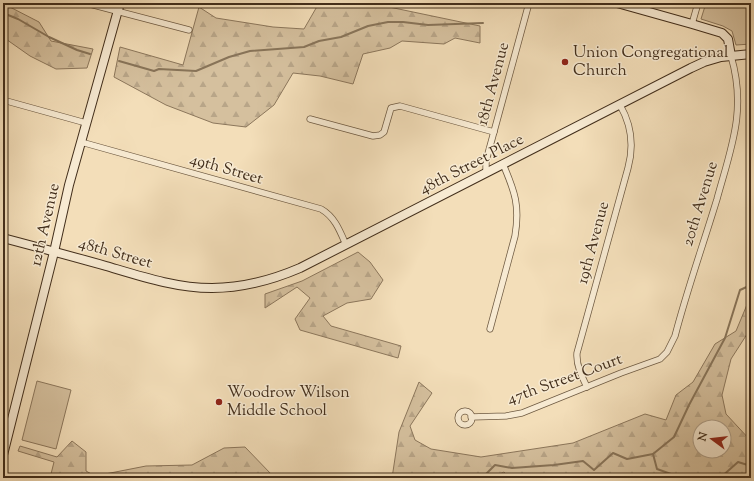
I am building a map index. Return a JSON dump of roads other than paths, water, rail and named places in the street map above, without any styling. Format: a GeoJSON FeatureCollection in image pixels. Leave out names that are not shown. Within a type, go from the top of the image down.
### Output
{"type":"FeatureCollection","features":[{"type":"Feature","properties":{"kind":"street"},"geometry":{"type":"LineString","coordinates":[[86,3],[189,30]]}},
{"type":"Feature","properties":{"kind":"street","name":"12th Avenue"},"geometry":{"type":"LineString","coordinates":[[3,456],[64,206],[120,3]]}},
{"type":"Feature","properties":{"kind":"street","name":"18th Avenue"},"geometry":{"type":"LineString","coordinates":[[486,173],[486,161],[529,3]]}},
{"type":"Feature","properties":{"kind":"street"},"geometry":{"type":"LineString","coordinates":[[617,3],[722,33],[728,39],[732,56]]}},
{"type":"Feature","properties":{"kind":"street"},"geometry":{"type":"LineString","coordinates":[[692,24],[698,3]]}},
{"type":"Feature","properties":{"kind":"street","name":"48th Street Place"},"geometry":{"type":"LineString","coordinates":[[222,288],[243,286],[283,276],[691,68],[721,57],[751,54]]}},
{"type":"Feature","properties":{"kind":"street","name":"20th Avenue"},"geometry":{"type":"LineString","coordinates":[[664,354],[670,347],[675,336],[734,139],[738,115],[738,94],[732,56]]}},
{"type":"Feature","properties":{"kind":"street"},"geometry":{"type":"LineString","coordinates":[[3,100],[86,123]]}},
{"type":"Feature","properties":{"kind":"street","name":"19th Avenue"},"geometry":{"type":"LineString","coordinates":[[587,386],[577,364],[577,353],[631,154],[632,145],[627,121],[620,104]]}},
{"type":"Feature","properties":{"kind":"street"},"geometry":{"type":"LineString","coordinates":[[310,119],[373,136],[380,135],[384,132],[391,108],[400,106],[494,132]]}},
{"type":"Feature","properties":{"kind":"street","name":"49th Street"},"geometry":{"type":"LineString","coordinates":[[81,142],[321,209],[327,212],[334,221],[346,245]]}},
{"type":"Feature","properties":{"kind":"street"},"geometry":{"type":"LineString","coordinates":[[490,329],[517,227],[517,203],[512,185],[503,164]]}},
{"type":"Feature","properties":{"kind":"street","name":"48th Street"},"geometry":{"type":"LineString","coordinates":[[3,238],[170,284],[192,287],[222,288]]}},
{"type":"Feature","properties":{"kind":"street","name":"47th Street Court"},"geometry":{"type":"LineString","coordinates":[[471,417],[506,416],[522,413],[587,386],[653,362],[660,359],[664,354]]}},
{"type":"Feature","properties":{"kind":"waterway"},"geometry":{"type":"LineString","coordinates":[[3,13],[18,19],[49,37],[77,50],[90,54]]}},
{"type":"Feature","properties":{"kind":"waterway"},"geometry":{"type":"LineString","coordinates":[[119,61],[154,71],[159,69],[196,71],[229,57],[250,51],[304,47],[319,41],[341,37],[368,26],[388,22],[428,25],[483,23]]}},
{"type":"Feature","properties":{"kind":"waterway"},"geometry":{"type":"LineString","coordinates":[[482,478],[495,465],[512,468],[583,461],[594,470],[613,453],[627,459],[653,454],[674,437],[689,405],[725,338],[740,290],[751,285]]}},
{"type":"Feature","properties":{"kind":"waterway"},"geometry":{"type":"LineString","coordinates":[[653,454],[657,469],[671,474],[695,478]]}},
{"type":"Feature","properties":{"kind":"waterway"},"geometry":{"type":"LineString","coordinates":[[716,478],[720,478],[738,462],[751,466]]}},
{"type":"Feature","properties":{"kind":"place","name":"Union Congregational Church"},"geometry":{"type":"Point","coordinates":[565,62]}},
{"type":"Feature","properties":{"kind":"place","name":"Woodrow Wilson Middle School"},"geometry":{"type":"Point","coordinates":[219,402]}}]}
